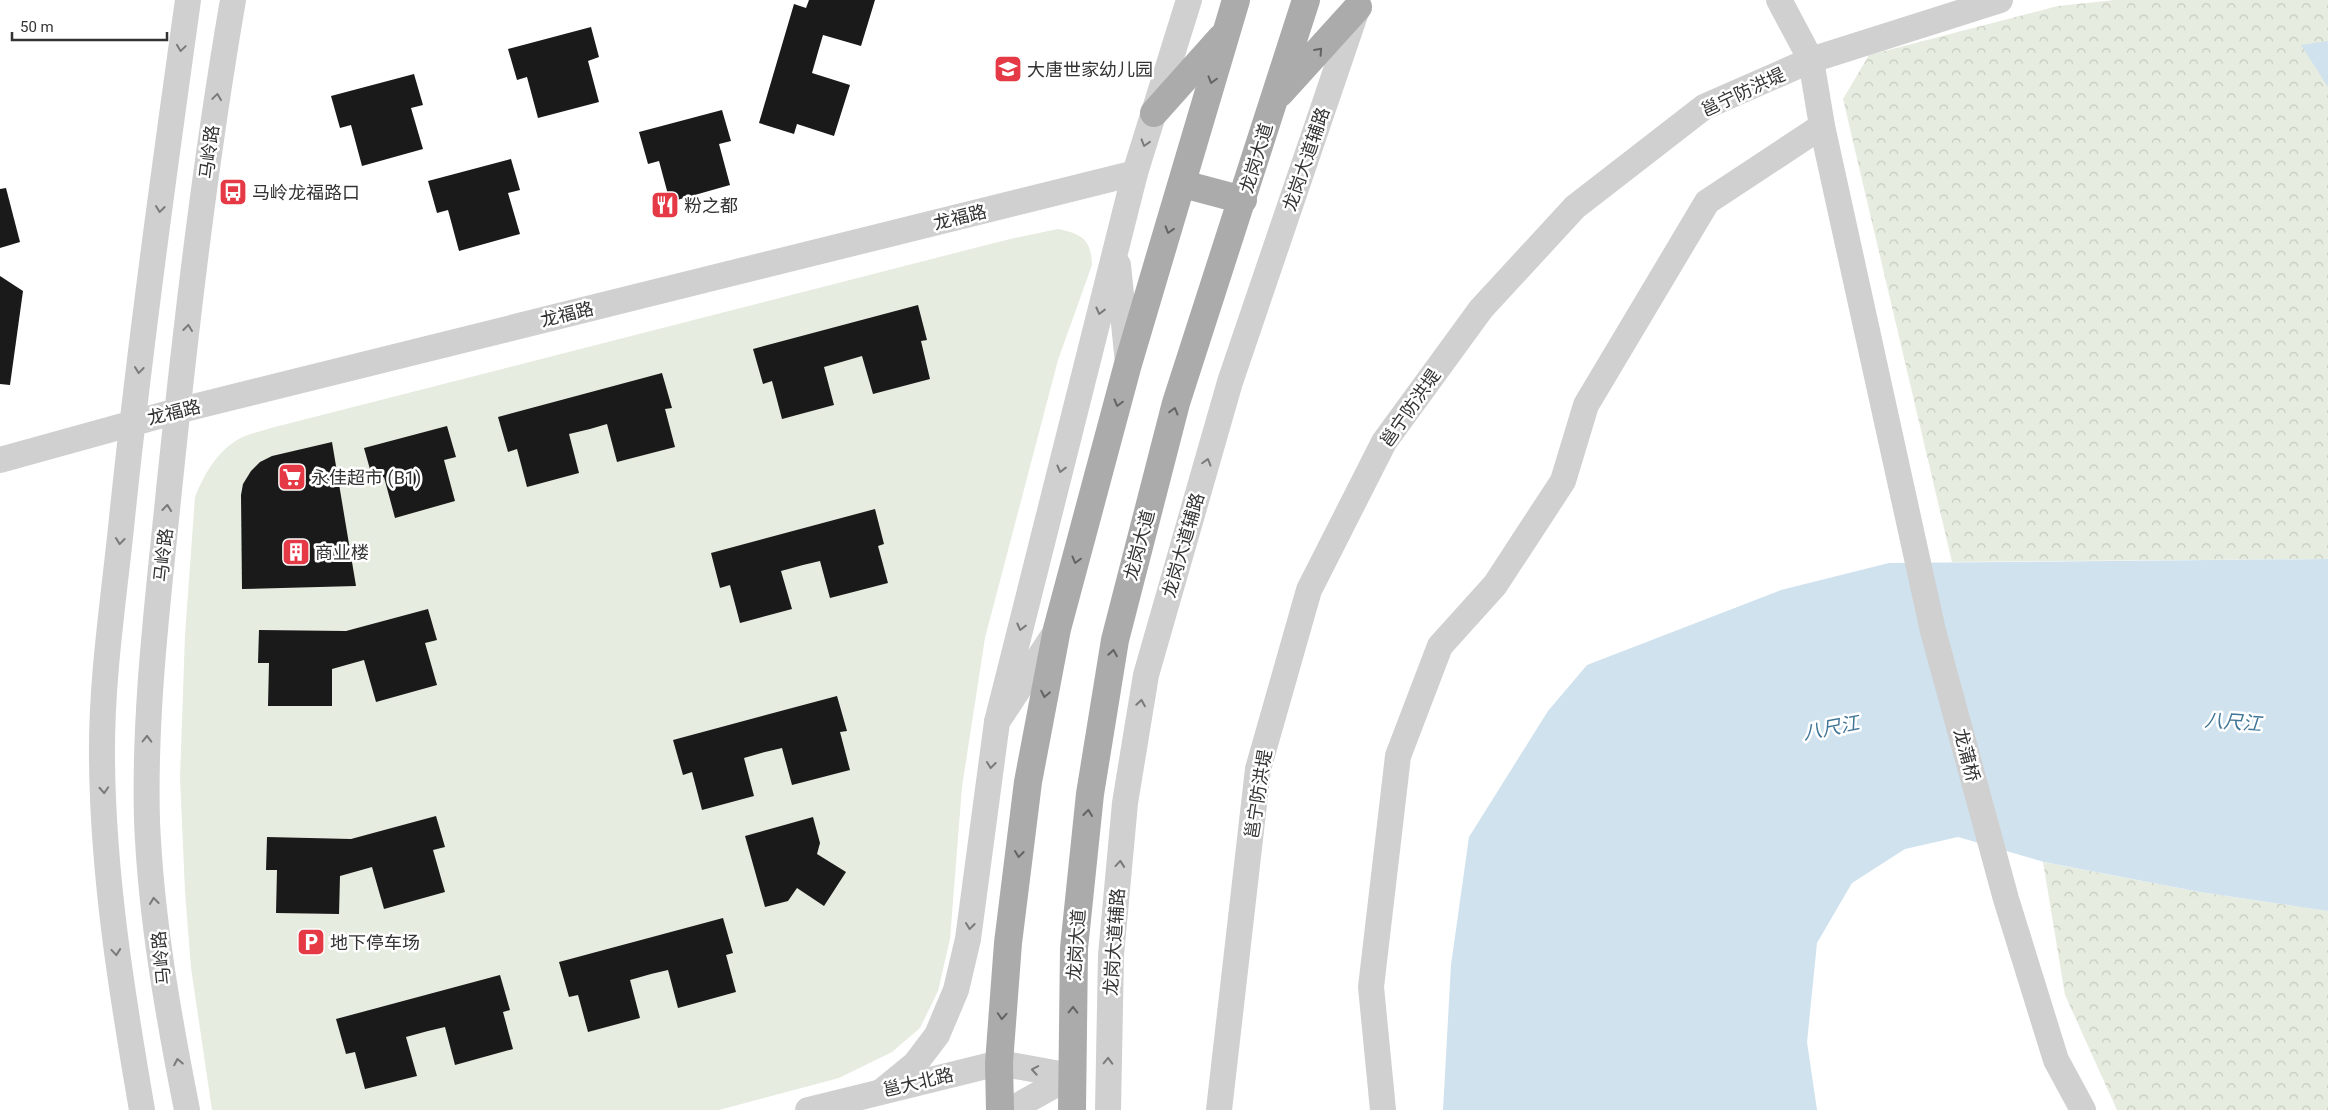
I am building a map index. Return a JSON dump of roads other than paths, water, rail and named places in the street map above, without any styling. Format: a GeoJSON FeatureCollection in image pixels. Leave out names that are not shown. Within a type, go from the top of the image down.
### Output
{"type":"FeatureCollection","features":[{"type":"Feature","properties":{"kind":"main road"},"geometry":{"type":"LineString","coordinates":[[1000,1110],[999,1064],[1008,943],[1028,782],[1057,629],[1128,364],[1183,184],[1236,0]]}},
{"type":"Feature","properties":{"kind":"main road","name":"龙岗大道"},"geometry":{"type":"LineString","coordinates":[[1072,1110],[1074,948],[1090,794],[1115,640],[1176,403],[1306,0]]}},
{"type":"Feature","properties":{"kind":"main road"},"geometry":{"type":"LineString","coordinates":[[1274,100],[1359,4]]}},
{"type":"Feature","properties":{"kind":"main road"},"geometry":{"type":"LineString","coordinates":[[1154,113],[1226,34]]}},
{"type":"Feature","properties":{"kind":"main road"},"geometry":{"type":"LineString","coordinates":[[1183,184],[1243,200]]}},
{"type":"Feature","properties":{"kind":"street"},"geometry":{"type":"LineString","coordinates":[[142,1110],[118,969],[107,858],[102,758],[106,672],[132,423],[188,0]]}},
{"type":"Feature","properties":{"kind":"street","name":"马岭路"},"geometry":{"type":"LineString","coordinates":[[187,1110],[164,989],[149,855],[147,734],[152,660],[178,411],[216,97],[233,0]]}},
{"type":"Feature","properties":{"kind":"street"},"geometry":{"type":"LineString","coordinates":[[882,1091],[915,1064],[937,1035],[956,990],[968,939],[997,722],[1135,173],[1190,0]]}},
{"type":"Feature","properties":{"kind":"street","name":"龙蒲桥"},"geometry":{"type":"LineString","coordinates":[[1779,0],[1811,60],[1822,126],[1891,446],[1941,660],[2006,899],[2056,1060],[2083,1110]]}},
{"type":"Feature","properties":{"kind":"street","name":"邕宁防洪堤"},"geometry":{"type":"LineString","coordinates":[[1219,1110],[1258,769],[1310,590],[1384,442],[1481,309],[1575,207],[1704,107],[1811,60],[2000,0]]}},
{"type":"Feature","properties":{"kind":"street","name":"龙岗大道辅路"},"geometry":{"type":"LineString","coordinates":[[1108,1110],[1111,955],[1125,803],[1146,675],[1230,382],[1359,4]]}},
{"type":"Feature","properties":{"kind":"street"},"geometry":{"type":"LineString","coordinates":[[1383,1110],[1371,987],[1398,756],[1440,646],[1495,585],[1563,481],[1586,405],[1708,202],[1822,126]]}},
{"type":"Feature","properties":{"kind":"street","name":"龙福路"},"geometry":{"type":"LineString","coordinates":[[0,460],[178,411],[1135,173]]}},
{"type":"Feature","properties":{"kind":"street"},"geometry":{"type":"LineString","coordinates":[[164,178],[206,183]]}},
{"type":"Feature","properties":{"kind":"street"},"geometry":{"type":"LineString","coordinates":[[1116,247],[1128,364]]}},
{"type":"Feature","properties":{"kind":"street"},"geometry":{"type":"LineString","coordinates":[[997,722],[1057,629]]}},
{"type":"Feature","properties":{"kind":"street"},"geometry":{"type":"LineString","coordinates":[[999,1064],[1072,1076]]}},
{"type":"Feature","properties":{"kind":"street","name":"邕大北路"},"geometry":{"type":"LineString","coordinates":[[808,1110],[999,1064]]}},
{"type":"Feature","properties":{"kind":"street"},"geometry":{"type":"LineString","coordinates":[[1010,1110],[1072,1076]]}},
{"type":"Feature","properties":{"kind":"water"},"geometry":{"type":"Polygon","coordinates":[[[2328,41],[2328,87],[2301,45],[2328,41]]]}},
{"type":"Feature","properties":{"kind":"water","name":"八尺江"},"geometry":{"type":"Polygon","coordinates":[[[2328,559],[2328,911],[2200,892],[2044,862],[1958,837],[1905,849],[1852,883],[1817,943],[1807,1042],[1817,1110],[1443,1110],[1451,965],[1469,837],[1548,711],[1587,665],[1781,590],[1889,563],[2328,559]]]}},
{"type":"Feature","properties":{"kind":"place","name":"大唐世家幼儿园"},"geometry":{"type":"Point","coordinates":[1008,69]}},
{"type":"Feature","properties":{"kind":"place","name":"马岭龙福路口"},"geometry":{"type":"Point","coordinates":[233,192]}},
{"type":"Feature","properties":{"kind":"place","name":"粉之都"},"geometry":{"type":"Point","coordinates":[665,205]}},
{"type":"Feature","properties":{"kind":"place","name":"永佳超市 (B1)"},"geometry":{"type":"Point","coordinates":[292,477]}},
{"type":"Feature","properties":{"kind":"place","name":"商业楼"},"geometry":{"type":"Point","coordinates":[296,552]}},
{"type":"Feature","properties":{"kind":"place","name":"地下停车场"},"geometry":{"type":"Point","coordinates":[311,942]}}]}
